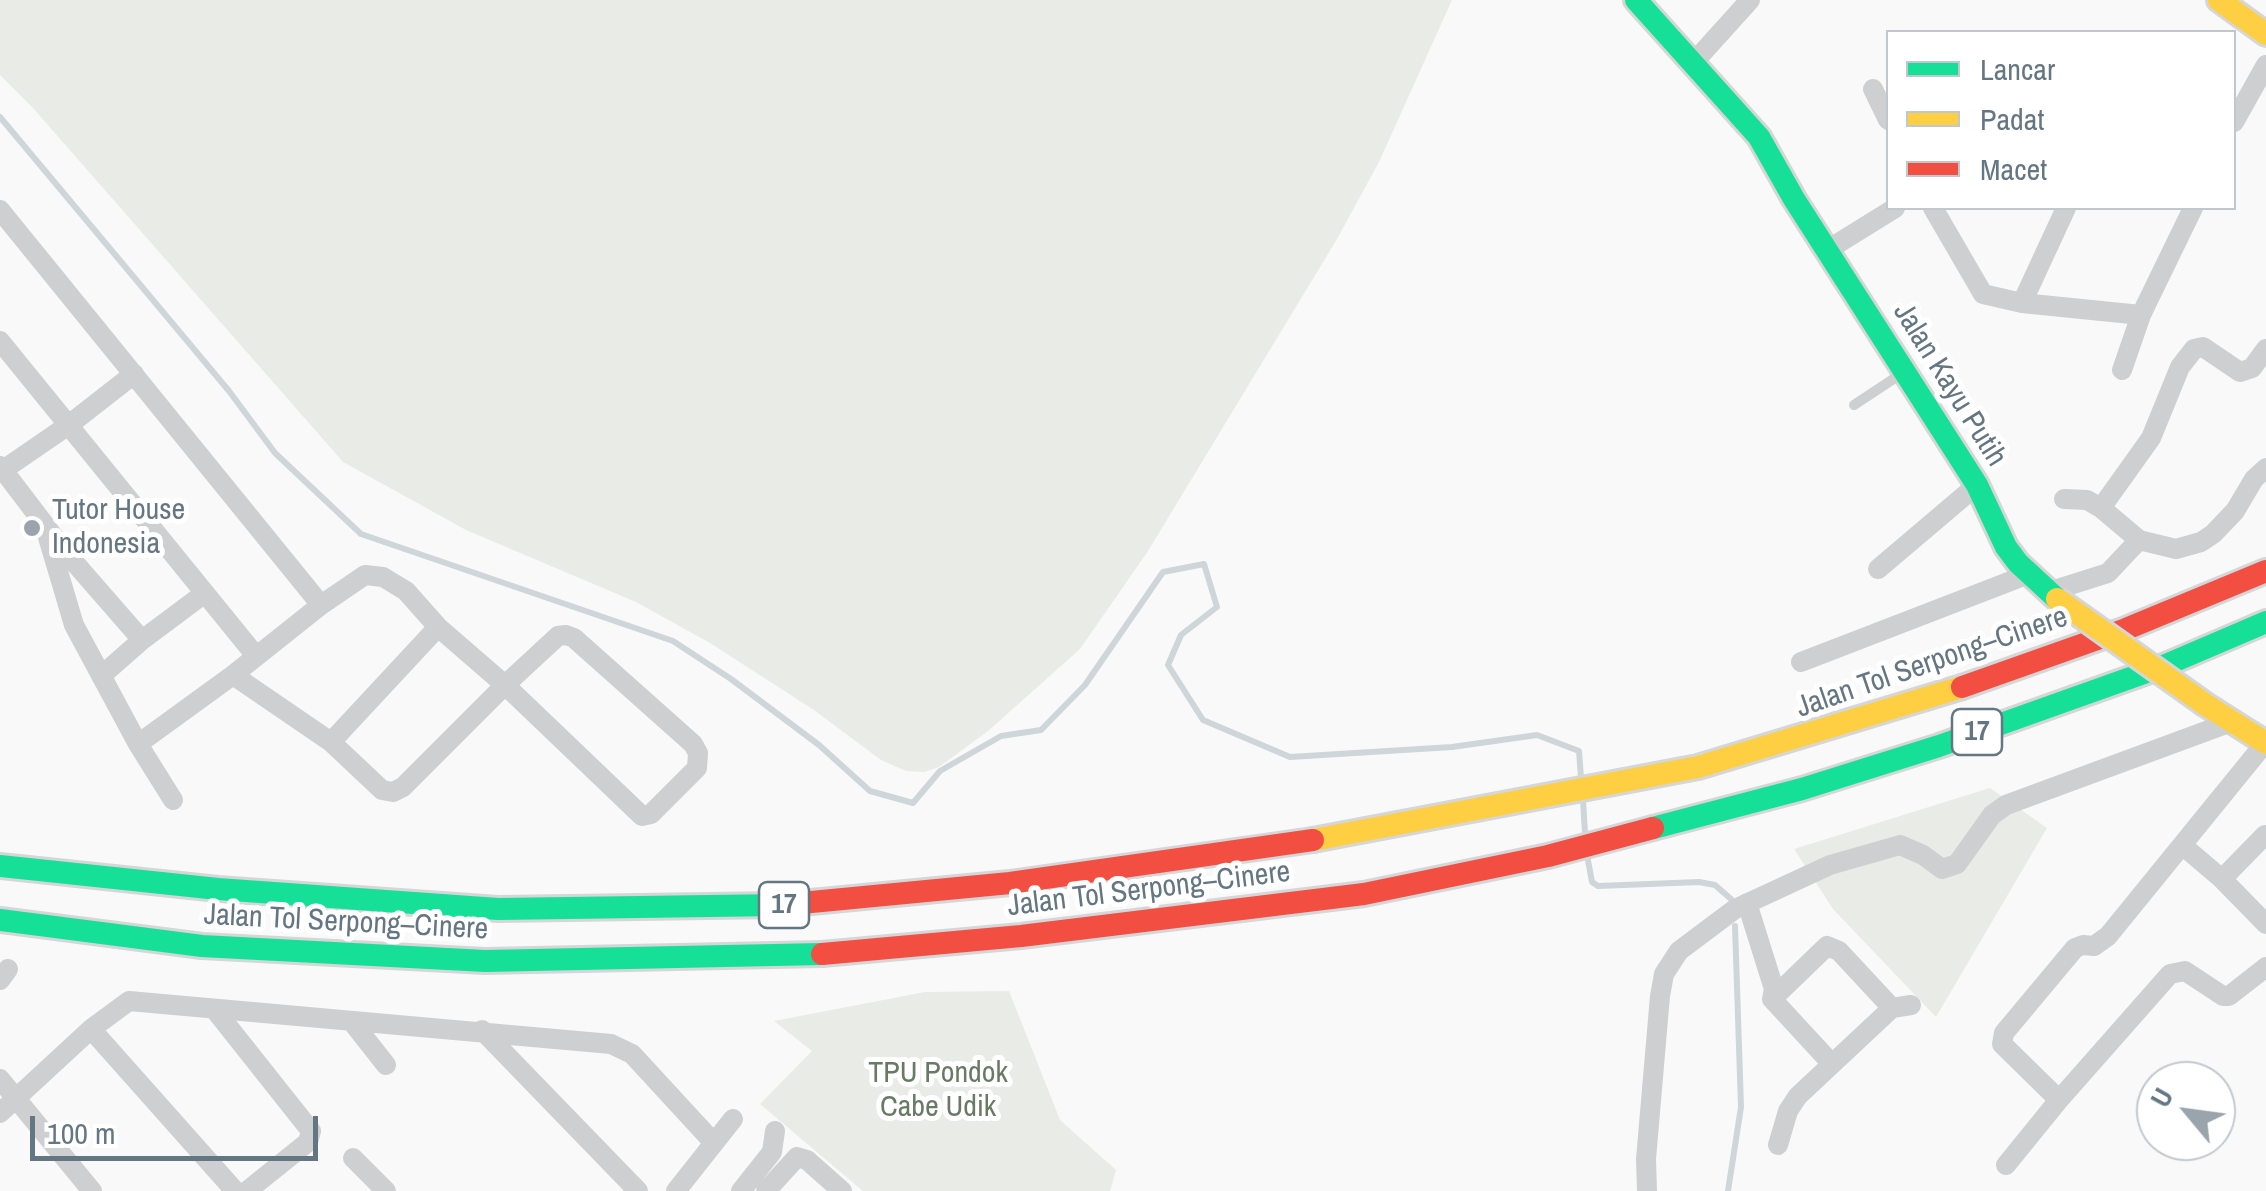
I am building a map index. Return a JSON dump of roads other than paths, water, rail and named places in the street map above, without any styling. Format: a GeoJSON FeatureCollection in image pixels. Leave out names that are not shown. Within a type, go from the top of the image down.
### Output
{"type":"FeatureCollection","features":[{"type":"Feature","properties":{"kind":"main road","name":"Jalan Kayu Putih"},"geometry":{"type":"LineString","coordinates":[[1636,0],[1759,137],[1794,199],[1977,485],[2006,547],[2052,595],[2206,706],[2266,743]]}},
{"type":"Feature","properties":{"kind":"main road"},"geometry":{"type":"LineString","coordinates":[[2219,0],[2266,34]]}},
{"type":"Feature","properties":{"kind":"main road","name":"Jalan Tol Serpong–Cinere"},"geometry":{"type":"LineString","coordinates":[[0,866],[218,889],[498,909],[785,905],[1010,883],[1363,833],[1698,767],[1936,697],[2126,629],[2266,571]]}},
{"type":"Feature","properties":{"kind":"main road","name":"Jalan Tol Serpong–Cinere"},"geometry":{"type":"LineString","coordinates":[[0,920],[202,946],[466,960],[785,957],[1022,936],[1364,894],[1548,856],[1802,789],[1939,746],[2162,667],[2266,622]]}},
{"type":"Feature","properties":{"kind":"street"},"geometry":{"type":"LineString","coordinates":[[1694,62],[1750,0]]}},
{"type":"Feature","properties":{"kind":"street"},"geometry":{"type":"LineString","coordinates":[[2236,118],[2266,65]]}},
{"type":"Feature","properties":{"kind":"street"},"geometry":{"type":"LineString","coordinates":[[1873,88],[1886,111]]}},
{"type":"Feature","properties":{"kind":"street"},"geometry":{"type":"LineString","coordinates":[[0,210],[321,604]]}},
{"type":"Feature","properties":{"kind":"street"},"geometry":{"type":"LineString","coordinates":[[1829,250],[1892,210]]}},
{"type":"Feature","properties":{"kind":"street"},"geometry":{"type":"LineString","coordinates":[[1938,210],[1982,294],[2022,303],[2141,316]]}},
{"type":"Feature","properties":{"kind":"street"},"geometry":{"type":"LineString","coordinates":[[2022,303],[2065,210]]}},
{"type":"Feature","properties":{"kind":"street"},"geometry":{"type":"LineString","coordinates":[[2122,370],[2141,316],[2191,210]]}},
{"type":"Feature","properties":{"kind":"street"},"geometry":{"type":"LineString","coordinates":[[0,341],[256,656]]}},
{"type":"Feature","properties":{"kind":"street"},"geometry":{"type":"LineString","coordinates":[[2101,508],[2151,438],[2180,368],[2194,349],[2203,347],[2240,372],[2252,368],[2266,348]]}},
{"type":"Feature","properties":{"kind":"street"},"geometry":{"type":"LineString","coordinates":[[134,374],[70,424],[2,468],[142,640]]}},
{"type":"Feature","properties":{"kind":"street"},"geometry":{"type":"LineString","coordinates":[[2064,499],[2087,500],[2140,540],[2176,549],[2202,542],[2228,519],[2254,478],[2266,468]]}},
{"type":"Feature","properties":{"kind":"street"},"geometry":{"type":"LineString","coordinates":[[1878,570],[1977,485]]}},
{"type":"Feature","properties":{"kind":"street"},"geometry":{"type":"LineString","coordinates":[[44,524],[74,624],[138,744],[174,800]]}},
{"type":"Feature","properties":{"kind":"street"},"geometry":{"type":"LineString","coordinates":[[2052,595],[2108,573],[2140,540]]}},
{"type":"Feature","properties":{"kind":"street"},"geometry":{"type":"LineString","coordinates":[[1801,662],[2029,574]]}},
{"type":"Feature","properties":{"kind":"street"},"geometry":{"type":"LineString","coordinates":[[138,744],[233,676],[321,604],[365,575],[383,577],[406,591],[438,627],[504,685],[642,816],[651,814],[698,768],[698,753],[693,744],[574,638],[558,636],[504,685],[403,787],[393,792],[382,790],[331,742],[233,676]]}},
{"type":"Feature","properties":{"kind":"street"},"geometry":{"type":"LineString","coordinates":[[101,676],[205,593]]}},
{"type":"Feature","properties":{"kind":"street"},"geometry":{"type":"LineString","coordinates":[[331,742],[438,627]]}},
{"type":"Feature","properties":{"kind":"street"},"geometry":{"type":"LineString","coordinates":[[1647,1191],[1646,1159],[1664,974],[1679,951],[1747,902],[1830,865],[1900,846],[1923,855],[1942,869],[1956,864],[1992,815],[2006,805],[2230,722]]}},
{"type":"Feature","properties":{"kind":"street"},"geometry":{"type":"LineString","coordinates":[[2053,1094],[2002,1044],[2004,1033],[2075,948],[2094,946],[2108,936],[2266,743]]}},
{"type":"Feature","properties":{"kind":"street"},"geometry":{"type":"LineString","coordinates":[[2222,879],[2265,835]]}},
{"type":"Feature","properties":{"kind":"street"},"geometry":{"type":"LineString","coordinates":[[2182,845],[2266,924]]}},
{"type":"Feature","properties":{"kind":"street"},"geometry":{"type":"LineString","coordinates":[[1747,902],[1774,989],[1772,999]]}},
{"type":"Feature","properties":{"kind":"street"},"geometry":{"type":"LineString","coordinates":[[1772,999],[1827,946],[1840,951],[1902,1007],[1832,1064],[1792,1104],[1778,1145]]}},
{"type":"Feature","properties":{"kind":"street"},"geometry":{"type":"LineString","coordinates":[[2006,1165],[2170,974],[2185,971],[2229,996],[2266,967]]}},
{"type":"Feature","properties":{"kind":"street"},"geometry":{"type":"LineString","coordinates":[[1772,999],[1832,1064]]}},
{"type":"Feature","properties":{"kind":"street"},"geometry":{"type":"LineString","coordinates":[[0,1113],[129,1002],[611,1044],[632,1054],[714,1143]]}},
{"type":"Feature","properties":{"kind":"street"},"geometry":{"type":"LineString","coordinates":[[215,1010],[311,1130],[308,1142],[248,1191]]}},
{"type":"Feature","properties":{"kind":"street"},"geometry":{"type":"LineString","coordinates":[[353,1023],[386,1065]]}},
{"type":"Feature","properties":{"kind":"street"},"geometry":{"type":"LineString","coordinates":[[92,1030],[235,1191]]}},
{"type":"Feature","properties":{"kind":"street"},"geometry":{"type":"LineString","coordinates":[[482,1030],[638,1191]]}},
{"type":"Feature","properties":{"kind":"street"},"geometry":{"type":"LineString","coordinates":[[0,1079],[81,1187]]}},
{"type":"Feature","properties":{"kind":"street"},"geometry":{"type":"LineString","coordinates":[[676,1191],[733,1119]]}},
{"type":"Feature","properties":{"kind":"street"},"geometry":{"type":"LineString","coordinates":[[740,1191],[772,1152],[776,1131]]}},
{"type":"Feature","properties":{"kind":"street"},"geometry":{"type":"LineString","coordinates":[[766,1191],[797,1156],[842,1191]]}},
{"type":"Feature","properties":{"kind":"street"},"geometry":{"type":"LineString","coordinates":[[353,1158],[386,1191]]}},
{"type":"Feature","properties":{"kind":"lane"},"geometry":{"type":"LineString","coordinates":[[1854,405],[1905,371]]}},
{"type":"Feature","properties":{"kind":"waterway"},"geometry":{"type":"LineString","coordinates":[[0,117],[229,391],[275,453],[361,534],[673,641],[819,745],[870,791],[913,803],[940,771],[1001,736],[1041,730],[1085,685],[1163,572],[1204,564],[1217,607],[1181,635],[1168,665],[1203,720],[1290,757],[1452,747],[1537,735],[1579,751],[1581,778]]}},
{"type":"Feature","properties":{"kind":"waterway"},"geometry":{"type":"LineString","coordinates":[[1583,800],[1585,833]]}},
{"type":"Feature","properties":{"kind":"waterway"},"geometry":{"type":"LineString","coordinates":[[1587,855],[1592,882],[1598,886],[1699,882],[1715,885],[1731,899]]}},
{"type":"Feature","properties":{"kind":"waterway"},"geometry":{"type":"LineString","coordinates":[[1728,1191],[1741,1107],[1735,926]]}},
{"type":"Feature","properties":{"kind":"place","name":"Tutor House Indonesia"},"geometry":{"type":"Point","coordinates":[32,528]}},
{"type":"Feature","properties":{"kind":"park label","name":"TPU Pondok Cabe Udik"},"geometry":{"type":"Point","coordinates":[938,1091]}}]}
